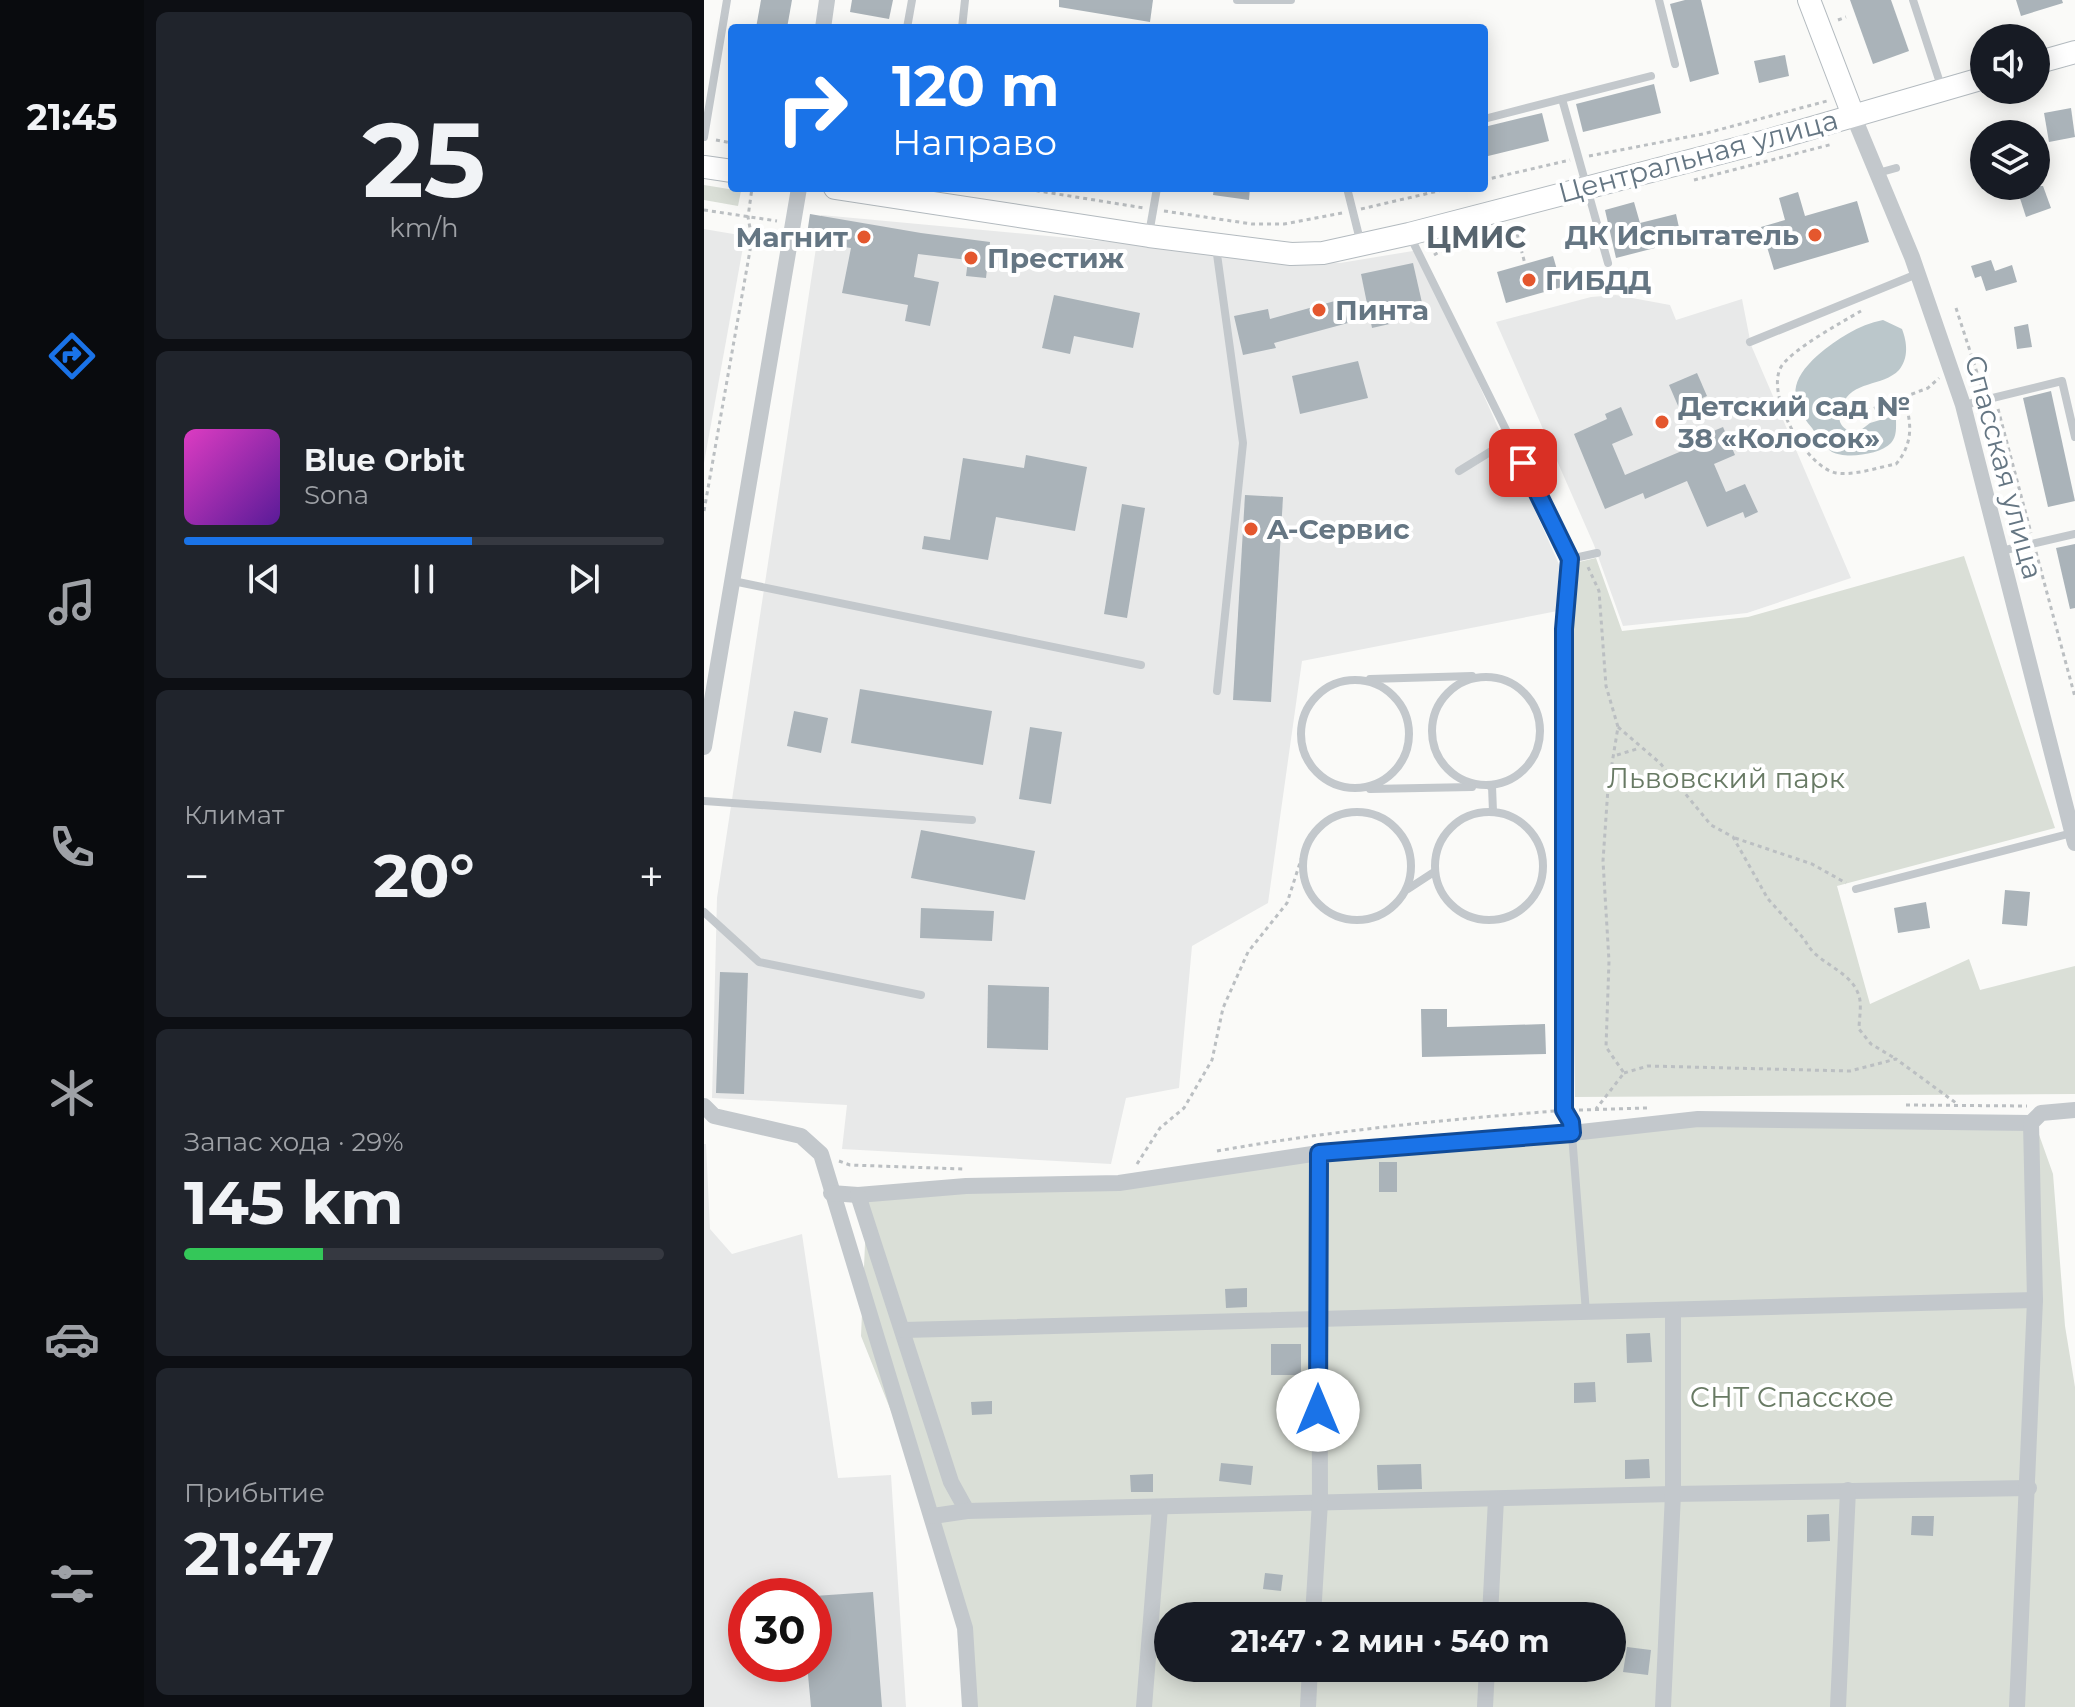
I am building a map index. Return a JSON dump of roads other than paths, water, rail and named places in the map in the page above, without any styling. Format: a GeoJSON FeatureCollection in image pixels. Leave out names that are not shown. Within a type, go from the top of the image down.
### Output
{"type":"FeatureCollection","features":[{"type":"Feature","properties":{"kind":"street"},"geometry":{"type":"LineString","coordinates":[[824,24],[827,0]]}},
{"type":"Feature","properties":{"kind":"street"},"geometry":{"type":"LineString","coordinates":[[1809,0],[1849,106]]}},
{"type":"Feature","properties":{"kind":"street"},"geometry":{"type":"LineString","coordinates":[[2050,59],[2075,52]]}},
{"type":"Feature","properties":{"kind":"street","name":"Центральная улица"},"geometry":{"type":"LineString","coordinates":[[881,192],[1149,236],[1304,255],[1409,234],[1770,140],[1849,106],[1970,82]]}},
{"type":"Feature","properties":{"kind":"street","name":"Спасская улица"},"geometry":{"type":"LineString","coordinates":[[1849,106],[1918,273],[1963,405],[2073,828]]}},
{"type":"Feature","properties":{"kind":"street"},"geometry":{"type":"LineString","coordinates":[[704,167],[728,170]]}},
{"type":"Feature","properties":{"kind":"street"},"geometry":{"type":"LineString","coordinates":[[704,747],[798,192]]}},
{"type":"Feature","properties":{"kind":"street"},"geometry":{"type":"LineString","coordinates":[[704,1106],[714,1116],[801,1136],[821,1154],[965,1628],[970,1707]]}},
{"type":"Feature","properties":{"kind":"street"},"geometry":{"type":"LineString","coordinates":[[831,1193],[858,1195],[966,1186],[1119,1183],[1319,1153],[1572,1133],[1698,1119],[2031,1123],[2041,1113],[2075,1110]]}},
{"type":"Feature","properties":{"kind":"street"},"geometry":{"type":"LineString","coordinates":[[2017,1707],[2035,1300],[2031,1123]]}},
{"type":"Feature","properties":{"kind":"street"},"geometry":{"type":"LineString","coordinates":[[1314,1602],[1320,1502],[1317,1317],[1319,1153]]}},
{"type":"Feature","properties":{"kind":"street"},"geometry":{"type":"LineString","coordinates":[[858,1195],[951,1482],[967,1511]]}},
{"type":"Feature","properties":{"kind":"street"},"geometry":{"type":"LineString","coordinates":[[904,1330],[2035,1300]]}},
{"type":"Feature","properties":{"kind":"street"},"geometry":{"type":"LineString","coordinates":[[1663,1707],[1673,1494],[1673,1311]]}},
{"type":"Feature","properties":{"kind":"street"},"geometry":{"type":"LineString","coordinates":[[933,1516],[967,1511],[2029,1488]]}},
{"type":"Feature","properties":{"kind":"street"},"geometry":{"type":"LineString","coordinates":[[1838,1707],[1848,1490]]}},
{"type":"Feature","properties":{"kind":"street"},"geometry":{"type":"LineString","coordinates":[[1491,1602],[1496,1499]]}},
{"type":"Feature","properties":{"kind":"street"},"geometry":{"type":"LineString","coordinates":[[1144,1707],[1160,1507]]}},
{"type":"Feature","properties":{"kind":"street"},"geometry":{"type":"LineString","coordinates":[[1308,1707],[1309,1682]]}},
{"type":"Feature","properties":{"kind":"street"},"geometry":{"type":"LineString","coordinates":[[1485,1707],[1486,1682]]}},
{"type":"Feature","properties":{"kind":"lane"},"geometry":{"type":"LineString","coordinates":[[704,138],[727,0]]}},
{"type":"Feature","properties":{"kind":"lane"},"geometry":{"type":"LineString","coordinates":[[908,24],[912,0]]}},
{"type":"Feature","properties":{"kind":"lane"},"geometry":{"type":"LineString","coordinates":[[962,24],[965,0]]}},
{"type":"Feature","properties":{"kind":"lane"},"geometry":{"type":"LineString","coordinates":[[1237,0],[1291,0]]}},
{"type":"Feature","properties":{"kind":"lane"},"geometry":{"type":"LineString","coordinates":[[1659,0],[1675,64]]}},
{"type":"Feature","properties":{"kind":"lane"},"geometry":{"type":"LineString","coordinates":[[1913,0],[1942,90]]}},
{"type":"Feature","properties":{"kind":"lane"},"geometry":{"type":"LineString","coordinates":[[704,70],[715,71]]}},
{"type":"Feature","properties":{"kind":"lane"},"geometry":{"type":"LineString","coordinates":[[1488,118],[1651,76]]}},
{"type":"Feature","properties":{"kind":"lane"},"geometry":{"type":"LineString","coordinates":[[1562,99],[1608,263]]}},
{"type":"Feature","properties":{"kind":"lane"},"geometry":{"type":"LineString","coordinates":[[1878,173],[1896,168]]}},
{"type":"Feature","properties":{"kind":"lane"},"geometry":{"type":"LineString","coordinates":[[1149,236],[1156,192]]}},
{"type":"Feature","properties":{"kind":"lane"},"geometry":{"type":"LineString","coordinates":[[1348,192],[1362,245]]}},
{"type":"Feature","properties":{"kind":"lane"},"geometry":{"type":"LineString","coordinates":[[1409,234],[1570,559],[1564,629],[1564,1110],[1571,1122],[1586,1313]]}},
{"type":"Feature","properties":{"kind":"lane"},"geometry":{"type":"LineString","coordinates":[[1215,245],[1243,443],[1217,691]]}},
{"type":"Feature","properties":{"kind":"lane"},"geometry":{"type":"LineString","coordinates":[[1750,342],[1918,273]]}},
{"type":"Feature","properties":{"kind":"lane"},"geometry":{"type":"LineString","coordinates":[[1963,405],[2062,381],[2075,437]]}},
{"type":"Feature","properties":{"kind":"lane"},"geometry":{"type":"LineString","coordinates":[[1459,471],[1511,439]]}},
{"type":"Feature","properties":{"kind":"lane"},"geometry":{"type":"LineString","coordinates":[[2000,552],[2075,534]]}},
{"type":"Feature","properties":{"kind":"lane"},"geometry":{"type":"LineString","coordinates":[[1570,559],[1597,553]]}},
{"type":"Feature","properties":{"kind":"lane"},"geometry":{"type":"LineString","coordinates":[[732,581],[1141,665]]}},
{"type":"Feature","properties":{"kind":"lane"},"geometry":{"type":"LineString","coordinates":[[1480,676],[1453,687],[1444,698],[1436,709],[1431,737],[1441,764],[1464,782],[1492,786]]}},
{"type":"Feature","properties":{"kind":"lane"},"geometry":{"type":"LineString","coordinates":[[1480,676],[1508,681],[1531,699],[1541,725],[1537,753],[1519,776],[1492,786],[1361,789],[1333,785],[1310,767],[1300,740],[1304,712],[1322,690],[1349,679],[1480,676]]}},
{"type":"Feature","properties":{"kind":"lane"},"geometry":{"type":"LineString","coordinates":[[1349,679],[1378,684],[1400,702],[1410,728],[1406,757],[1388,779],[1361,789]]}},
{"type":"Feature","properties":{"kind":"lane"},"geometry":{"type":"LineString","coordinates":[[1492,786],[1493,812]]}},
{"type":"Feature","properties":{"kind":"lane"},"geometry":{"type":"LineString","coordinates":[[704,801],[972,820]]}},
{"type":"Feature","properties":{"kind":"lane"},"geometry":{"type":"LineString","coordinates":[[1408,889],[1412,860],[1402,834],[1379,816],[1351,811],[1324,822],[1306,844],[1302,872],[1312,899],[1335,917],[1363,922],[1390,911],[1408,889],[1434,872]]}},
{"type":"Feature","properties":{"kind":"lane"},"geometry":{"type":"LineString","coordinates":[[1483,811],[1511,815],[1534,833],[1544,860],[1539,888],[1522,910],[1495,921],[1467,916],[1444,898],[1434,872],[1438,844],[1456,821],[1483,811]]}},
{"type":"Feature","properties":{"kind":"lane"},"geometry":{"type":"LineString","coordinates":[[1856,889],[2073,828]]}},
{"type":"Feature","properties":{"kind":"lane"},"geometry":{"type":"LineString","coordinates":[[704,912],[759,962],[921,995]]}},
{"type":"Feature","properties":{"kind":"place","name":"ДК Испытатель"},"geometry":{"type":"Point","coordinates":[1815,235]}},
{"type":"Feature","properties":{"kind":"place","name":"Магнит"},"geometry":{"type":"Point","coordinates":[864,237]}},
{"type":"Feature","properties":{"kind":"place","name":"Престиж"},"geometry":{"type":"Point","coordinates":[971,258]}},
{"type":"Feature","properties":{"kind":"place","name":"ГИБДД"},"geometry":{"type":"Point","coordinates":[1529,280]}},
{"type":"Feature","properties":{"kind":"place","name":"Пинта"},"geometry":{"type":"Point","coordinates":[1319,310]}},
{"type":"Feature","properties":{"kind":"place","name":"Детский сад № 38 «Колосок»"},"geometry":{"type":"Point","coordinates":[1662,422]}},
{"type":"Feature","properties":{"kind":"place","name":"A-Сервис"},"geometry":{"type":"Point","coordinates":[1251,529]}},
{"type":"Feature","properties":{"kind":"district","name":"ЦМИС"},"geometry":{"type":"Point","coordinates":[1476,237]}},
{"type":"Feature","properties":{"kind":"park label","name":"Львовский парк"},"geometry":{"type":"Point","coordinates":[1726,778]}},
{"type":"Feature","properties":{"kind":"park label","name":"СНТ Спасское"},"geometry":{"type":"Point","coordinates":[1792,1397]}}]}
